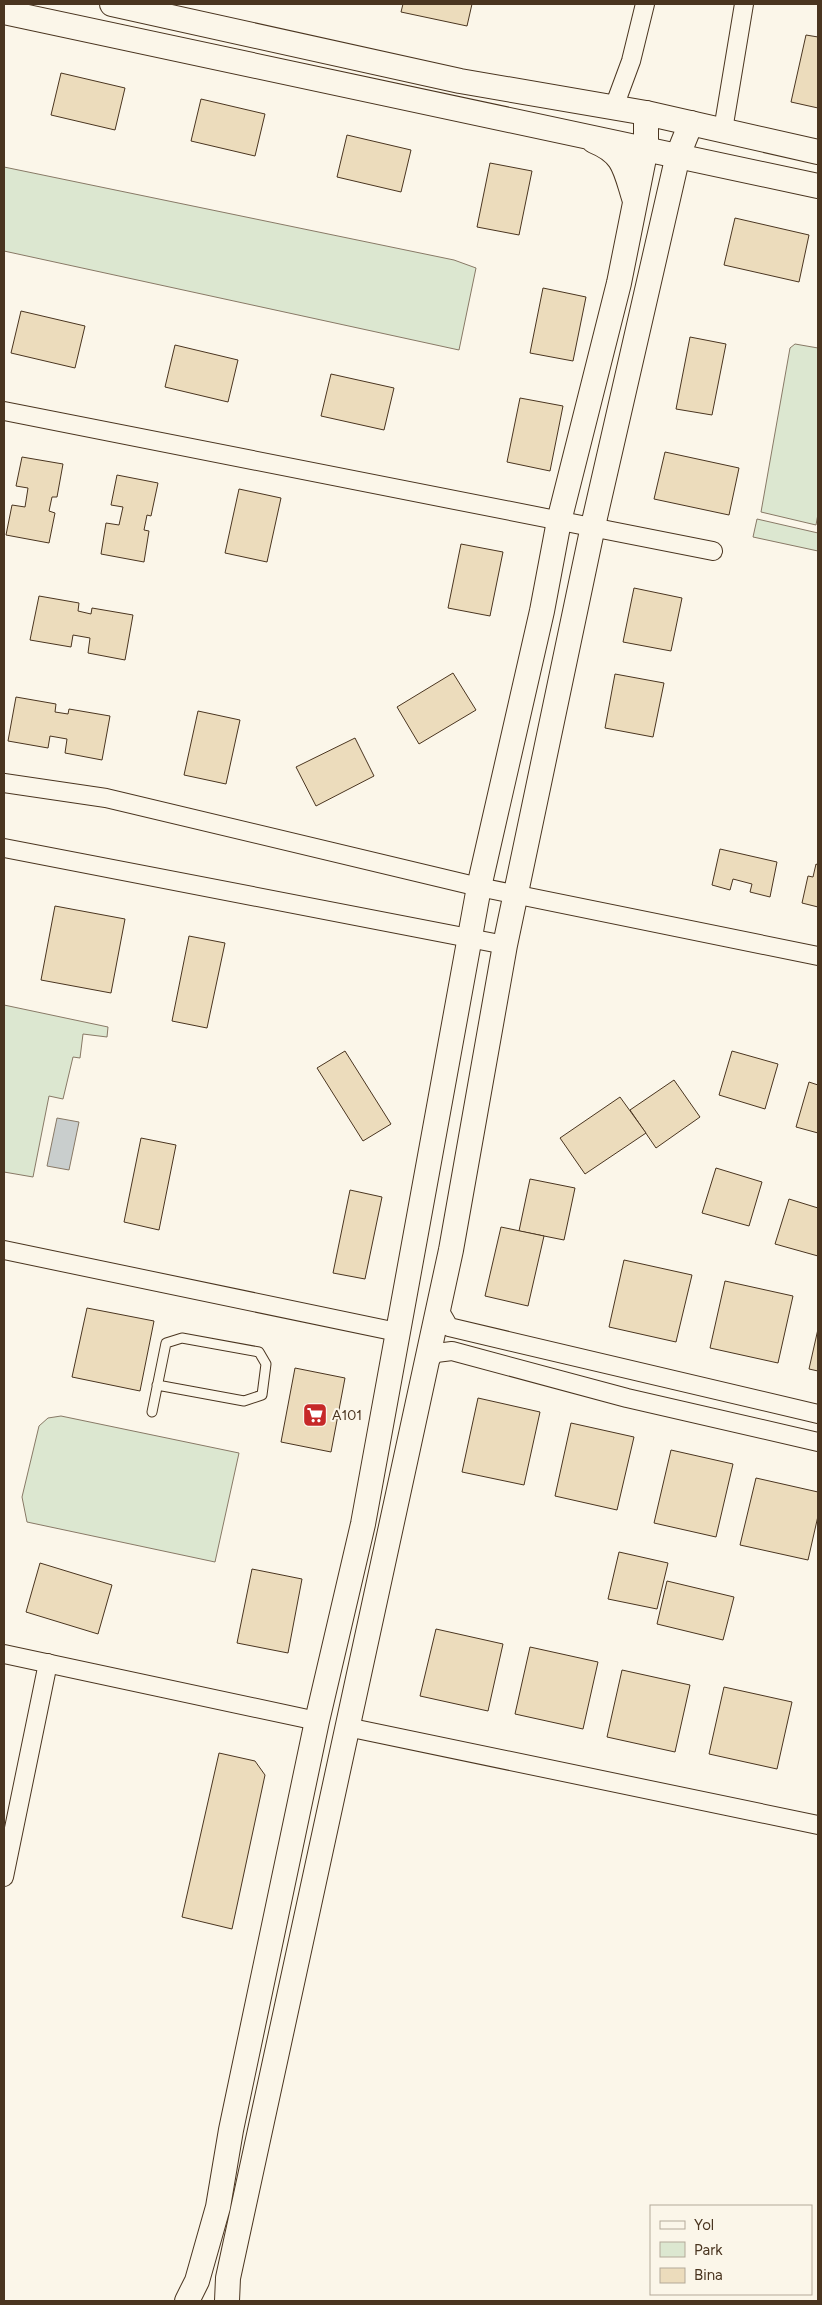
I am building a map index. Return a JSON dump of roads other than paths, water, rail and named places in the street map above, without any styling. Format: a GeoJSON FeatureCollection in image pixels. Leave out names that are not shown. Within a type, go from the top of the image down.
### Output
{"type":"FeatureCollection","features":[{"type":"Feature","properties":{"kind":"main road"},"geometry":{"type":"LineString","coordinates":[[112,4],[460,81],[646,113],[818,152]]}},
{"type":"Feature","properties":{"kind":"main road"},"geometry":{"type":"LineString","coordinates":[[4,12],[818,186]]}},
{"type":"Feature","properties":{"kind":"main road"},"geometry":{"type":"LineString","coordinates":[[187,2301],[197,2281],[218,2207],[231,2130],[317,1721],[363,1524],[479,887],[537,634],[559,521],[619,283],[646,148],[646,113]]}},
{"type":"Feature","properties":{"kind":"main road"},"geometry":{"type":"LineString","coordinates":[[227,2301],[228,2278],[451,1250],[505,945],[593,526],[678,155],[691,124]]}},
{"type":"Feature","properties":{"kind":"main road"},"geometry":{"type":"LineString","coordinates":[[574,133],[610,147],[624,165],[635,201]]}},
{"type":"Feature","properties":{"kind":"main road"},"geometry":{"type":"LineString","coordinates":[[661,226],[680,188],[688,179],[722,165]]}},
{"type":"Feature","properties":{"kind":"street"},"geometry":{"type":"LineString","coordinates":[[614,107],[631,61],[645,4]]}},
{"type":"Feature","properties":{"kind":"street"},"geometry":{"type":"LineString","coordinates":[[723,130],[744,4]]}},
{"type":"Feature","properties":{"kind":"street"},"geometry":{"type":"LineString","coordinates":[[4,411],[713,551]]}},
{"type":"Feature","properties":{"kind":"street"},"geometry":{"type":"LineString","coordinates":[[4,783],[106,798],[479,887],[516,893],[818,956]]}},
{"type":"Feature","properties":{"kind":"street"},"geometry":{"type":"LineString","coordinates":[[4,848],[505,945]]}},
{"type":"Feature","properties":{"kind":"street"},"geometry":{"type":"LineString","coordinates":[[4,1250],[397,1332]]}},
{"type":"Feature","properties":{"kind":"street"},"geometry":{"type":"LineString","coordinates":[[438,1308],[449,1328],[818,1414]]}},
{"type":"Feature","properties":{"kind":"street"},"geometry":{"type":"LineString","coordinates":[[426,1364],[436,1353],[452,1351],[627,1398],[818,1442]]}},
{"type":"Feature","properties":{"kind":"street"},"geometry":{"type":"LineString","coordinates":[[4,1654],[317,1721]]}},
{"type":"Feature","properties":{"kind":"street"},"geometry":{"type":"LineString","coordinates":[[4,1878],[48,1663]]}},
{"type":"Feature","properties":{"kind":"street"},"geometry":{"type":"LineString","coordinates":[[347,1727],[818,1825]]}},
{"type":"Feature","properties":{"kind":"lane"},"geometry":{"type":"LineString","coordinates":[[152,1412],[166,1343],[178,1338],[259,1352],[266,1364],[262,1395],[244,1402],[158,1385]]}},
{"type":"Feature","properties":{"kind":"place","name":"A101"},"geometry":{"type":"Point","coordinates":[315,1415]}}]}
